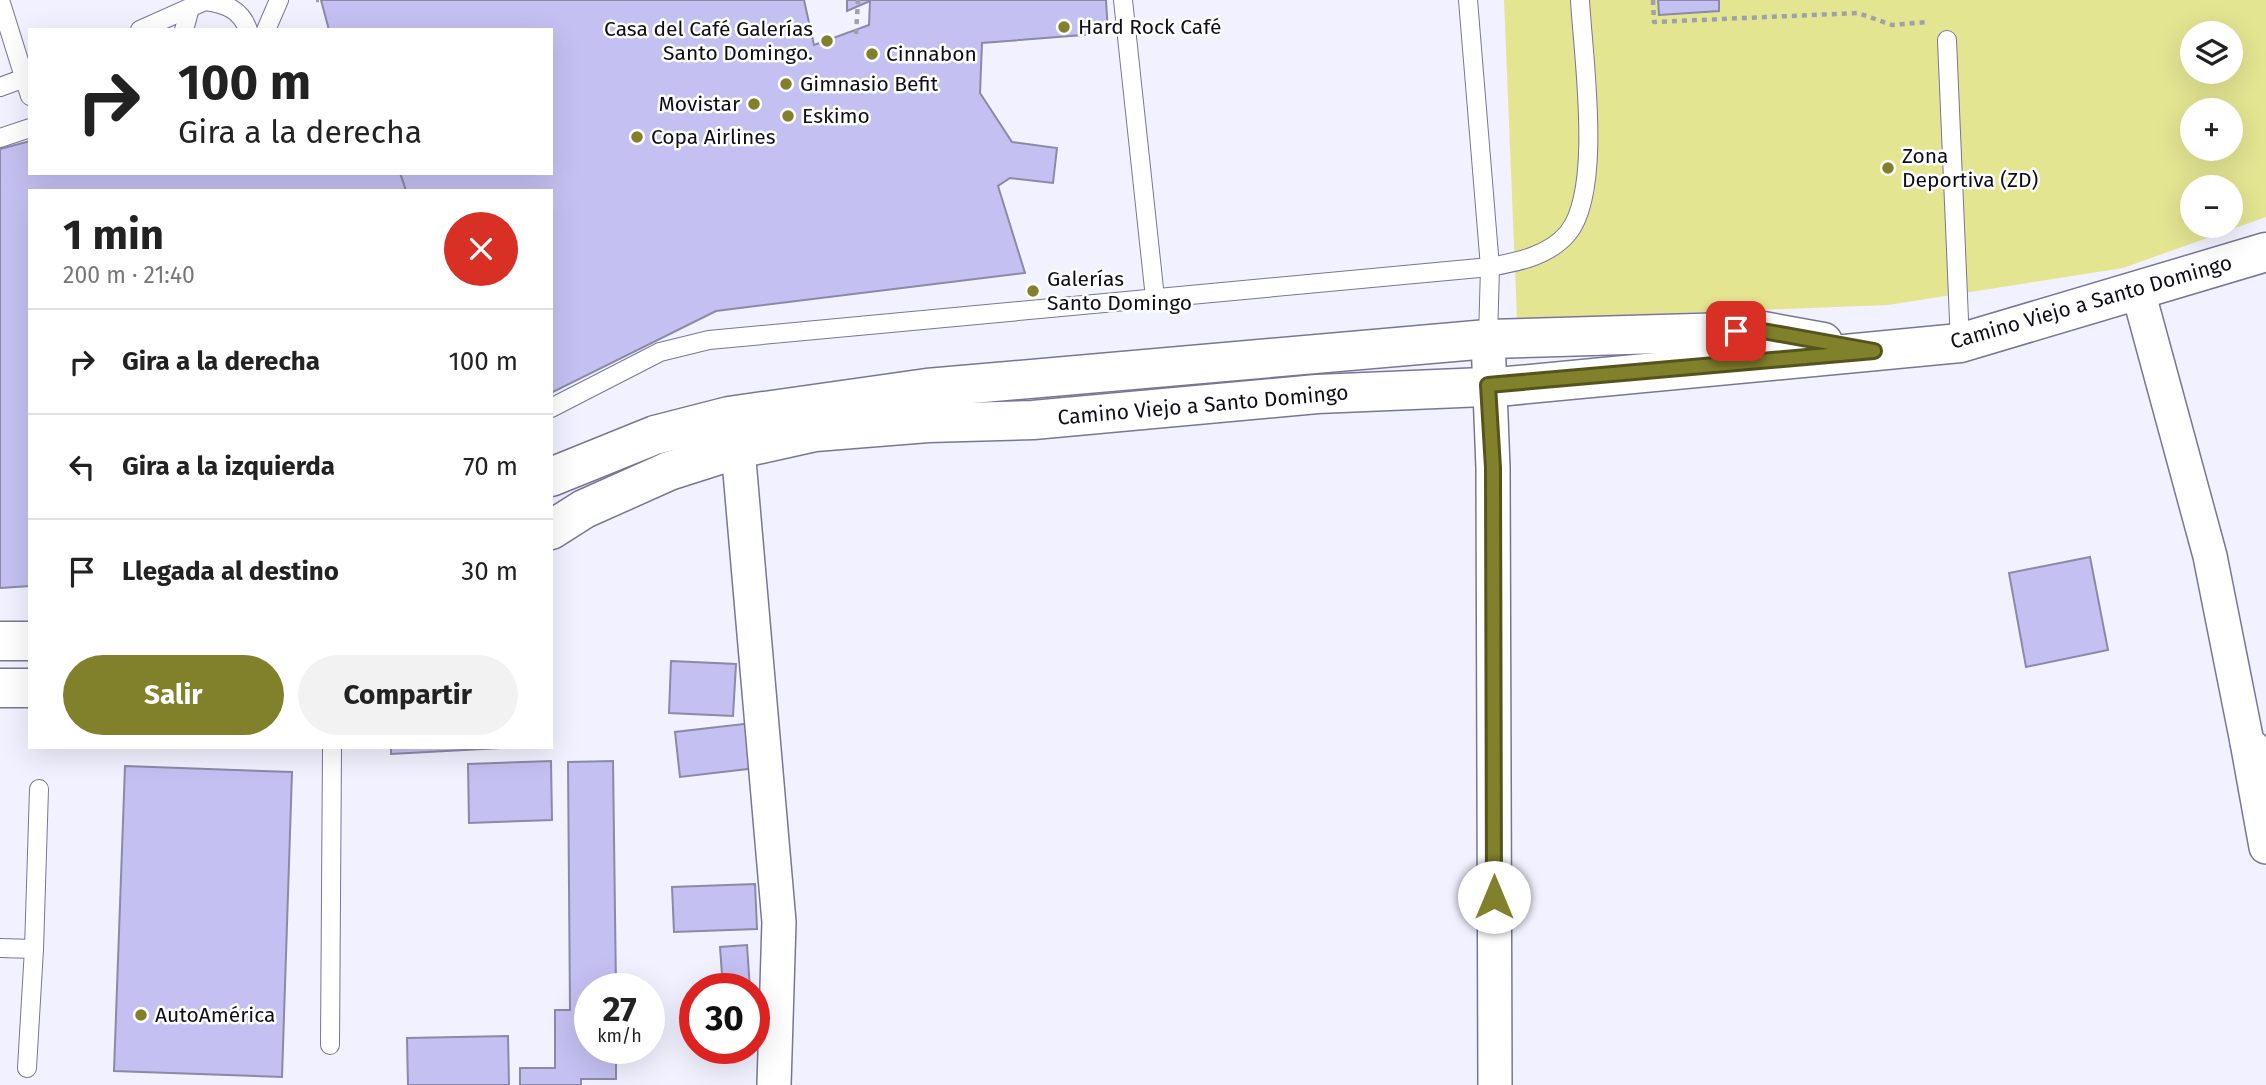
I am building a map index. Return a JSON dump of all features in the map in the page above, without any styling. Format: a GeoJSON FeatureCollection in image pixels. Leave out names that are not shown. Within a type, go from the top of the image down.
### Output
{"type":"FeatureCollection","features":[{"type":"Feature","properties":{"kind":"street","name":"Camino Viejo a Santo Domingo"},"geometry":{"type":"LineString","coordinates":[[553,529],[584,509],[669,471],[738,449],[815,432],[928,423],[1033,420],[1317,394],[1488,385],[1960,344],[2266,252]]}},
{"type":"Feature","properties":{"kind":"street"},"geometry":{"type":"LineString","coordinates":[[2138,291],[2210,556],[2256,751],[2266,847]]}},
{"type":"Feature","properties":{"kind":"street","name":"Camino Viejo a Santo Domingo"},"geometry":{"type":"LineString","coordinates":[[553,476],[655,435],[729,416],[927,388],[1488,339],[1763,331],[1874,351]]}},
{"type":"Feature","properties":{"kind":"street"},"geometry":{"type":"LineString","coordinates":[[1488,339],[1493,468],[1495,1085]]}},
{"type":"Feature","properties":{"kind":"street"},"geometry":{"type":"LineString","coordinates":[[1317,394],[1340,379],[1365,370],[1470,360],[1488,339]]}},
{"type":"Feature","properties":{"kind":"street"},"geometry":{"type":"LineString","coordinates":[[738,449],[779,922],[774,1085]]}},
{"type":"Feature","properties":{"kind":"street"},"geometry":{"type":"LineString","coordinates":[[0,641],[28,641]]}},
{"type":"Feature","properties":{"kind":"street"},"geometry":{"type":"LineString","coordinates":[[0,688],[28,688]]}},
{"type":"Feature","properties":{"kind":"lane"},"geometry":{"type":"LineString","coordinates":[[0,0],[28,77],[0,87]]}},
{"type":"Feature","properties":{"kind":"lane"},"geometry":{"type":"LineString","coordinates":[[267,28],[275,16],[279,0]]}},
{"type":"Feature","properties":{"kind":"lane"},"geometry":{"type":"LineString","coordinates":[[1123,0],[1155,298]]}},
{"type":"Feature","properties":{"kind":"lane"},"geometry":{"type":"LineString","coordinates":[[1468,0],[1490,267],[1488,339]]}},
{"type":"Feature","properties":{"kind":"lane"},"geometry":{"type":"LineString","coordinates":[[553,407],[660,352],[709,340],[1490,267],[1544,252],[1568,233],[1583,200],[1588,160],[1580,0]]}},
{"type":"Feature","properties":{"kind":"lane"},"geometry":{"type":"LineString","coordinates":[[185,28],[201,3]]}},
{"type":"Feature","properties":{"kind":"lane"},"geometry":{"type":"LineString","coordinates":[[145,28],[201,3],[225,4],[236,11],[247,28]]}},
{"type":"Feature","properties":{"kind":"lane"},"geometry":{"type":"LineString","coordinates":[[1947,40],[1960,344]]}},
{"type":"Feature","properties":{"kind":"lane"},"geometry":{"type":"LineString","coordinates":[[0,138],[28,129]]}},
{"type":"Feature","properties":{"kind":"lane"},"geometry":{"type":"LineString","coordinates":[[330,1045],[332,749]]}},
{"type":"Feature","properties":{"kind":"lane"},"geometry":{"type":"LineString","coordinates":[[27,1068],[39,789]]}},
{"type":"Feature","properties":{"kind":"lane"},"geometry":{"type":"LineString","coordinates":[[0,948],[34,949]]}},
{"type":"Feature","properties":{"kind":"path"},"geometry":{"type":"LineString","coordinates":[[856,34],[858,0]]}},
{"type":"Feature","properties":{"kind":"path"},"geometry":{"type":"LineString","coordinates":[[1653,0],[1654,22],[1858,13],[1892,25],[1936,22],[1947,40]]}},
{"type":"Feature","properties":{"kind":"green space","name":"Zona Deportiva (ZD)"},"geometry":{"type":"Polygon","coordinates":[[[1504,0],[2266,0],[2266,217],[2243,225],[2243,175],[2180,175],[2180,238],[2207,238],[2123,268],[1888,305],[1517,319],[1504,0]]]}},
{"type":"Feature","properties":{"kind":"building","name":"Galerías Santo Domingo"},"geometry":{"type":"Polygon","coordinates":[[[321,0],[804,0],[814,45],[869,25],[870,1],[847,11],[847,0],[1106,0],[1108,33],[982,43],[980,93],[1012,142],[1057,148],[1053,183],[1010,178],[998,186],[1025,273],[716,311],[553,392],[553,189],[405,189],[401,175],[553,175],[553,28],[328,28],[321,0]]]}},
{"type":"Feature","properties":{"kind":"building"},"geometry":{"type":"Polygon","coordinates":[[[1658,0],[1719,0],[1719,11],[1659,15],[1658,0]]]}},
{"type":"Feature","properties":{"kind":"building"},"geometry":{"type":"Polygon","coordinates":[[[28,142],[28,175],[401,175],[405,189],[28,189],[28,586],[0,588],[0,149],[28,142]]]}},
{"type":"Feature","properties":{"kind":"building"},"geometry":{"type":"Polygon","coordinates":[[[2090,557],[2108,650],[2026,667],[2009,573],[2090,557]]]}},
{"type":"Feature","properties":{"kind":"building"},"geometry":{"type":"Polygon","coordinates":[[[671,661],[736,664],[733,716],[669,713],[671,661]]]}},
{"type":"Feature","properties":{"kind":"building"},"geometry":{"type":"Polygon","coordinates":[[[752,723],[756,768],[680,777],[675,732],[752,723]]]}},
{"type":"Feature","properties":{"kind":"building"},"geometry":{"type":"Polygon","coordinates":[[[391,749],[483,749],[391,754],[391,749]]]}},
{"type":"Feature","properties":{"kind":"building"},"geometry":{"type":"Polygon","coordinates":[[[551,761],[552,820],[469,823],[468,764],[551,761]]]}},
{"type":"Feature","properties":{"kind":"building"},"geometry":{"type":"Polygon","coordinates":[[[613,761],[616,973],[574,973],[574,1064],[616,1064],[616,1079],[581,1079],[581,1085],[520,1085],[520,1068],[555,1068],[555,1010],[570,1010],[568,762],[613,761]]]}},
{"type":"Feature","properties":{"kind":"building"},"geometry":{"type":"Polygon","coordinates":[[[125,766],[292,772],[282,1077],[114,1071],[125,766]]]}},
{"type":"Feature","properties":{"kind":"building"},"geometry":{"type":"Polygon","coordinates":[[[755,884],[757,929],[674,932],[672,887],[755,884]]]}},
{"type":"Feature","properties":{"kind":"building"},"geometry":{"type":"Polygon","coordinates":[[[747,945],[749,973],[722,973],[720,947],[747,945]]]}},
{"type":"Feature","properties":{"kind":"building"},"geometry":{"type":"Polygon","coordinates":[[[508,1036],[509,1085],[408,1085],[407,1038],[508,1036]]]}},
{"type":"Feature","properties":{"kind":"place","name":"Hard Rock Café"},"geometry":{"type":"Point","coordinates":[1064,27]}},
{"type":"Feature","properties":{"kind":"place","name":"Casa del Café Galerías Santo Domingo."},"geometry":{"type":"Point","coordinates":[827,41]}},
{"type":"Feature","properties":{"kind":"place","name":"Cinnabon"},"geometry":{"type":"Point","coordinates":[872,54]}},
{"type":"Feature","properties":{"kind":"place","name":"Gimnasio Befit"},"geometry":{"type":"Point","coordinates":[786,84]}},
{"type":"Feature","properties":{"kind":"place","name":"Movistar"},"geometry":{"type":"Point","coordinates":[754,104]}},
{"type":"Feature","properties":{"kind":"place","name":"Eskimo"},"geometry":{"type":"Point","coordinates":[788,116]}},
{"type":"Feature","properties":{"kind":"place","name":"Copa Airlines"},"geometry":{"type":"Point","coordinates":[637,137]}},
{"type":"Feature","properties":{"kind":"place","name":"Zona Deportiva (ZD)"},"geometry":{"type":"Point","coordinates":[1888,168]}},
{"type":"Feature","properties":{"kind":"place","name":"Galerías Santo Domingo"},"geometry":{"type":"Point","coordinates":[1033,291]}},
{"type":"Feature","properties":{"kind":"place","name":"AutoAmérica"},"geometry":{"type":"Point","coordinates":[141,1015]}},
{"type":"Feature","properties":{"kind":"route"},"geometry":{"type":"LineString","coordinates":[[1494,897],[1493,468],[1488,385],[1508,386],[1874,351],[1763,331],[1736,331]]}}]}
